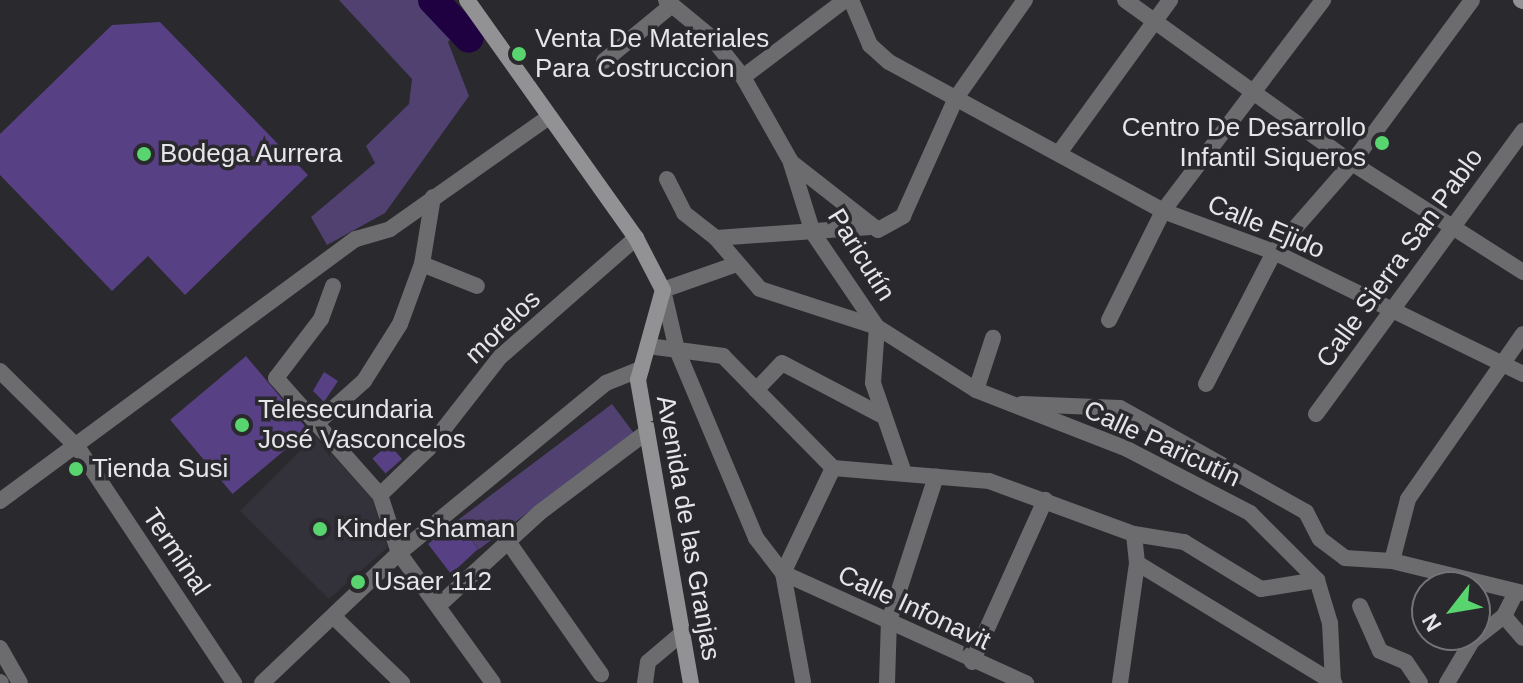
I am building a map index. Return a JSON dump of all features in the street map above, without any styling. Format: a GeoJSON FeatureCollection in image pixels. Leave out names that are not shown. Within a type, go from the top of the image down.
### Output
{"type":"FeatureCollection","features":[{"type":"Feature","properties":{"kind":"street","name":"Avenida de las Granjas"},"geometry":{"type":"LineString","coordinates":[[467,0],[636,238],[663,290],[677,350],[756,538],[783,573]]}},
{"type":"Feature","properties":{"kind":"street"},"geometry":{"type":"LineString","coordinates":[[743,77],[848,0]]}},
{"type":"Feature","properties":{"kind":"street","name":"Calle Ejido"},"geometry":{"type":"LineString","coordinates":[[848,0],[870,45],[956,98],[1163,211],[1274,252],[1523,374]]}},
{"type":"Feature","properties":{"kind":"street"},"geometry":{"type":"LineString","coordinates":[[716,238],[871,227],[885,230],[903,216],[956,98],[1025,0]]}},
{"type":"Feature","properties":{"kind":"street"},"geometry":{"type":"LineString","coordinates":[[1125,0],[1352,163],[1523,272]]}},
{"type":"Feature","properties":{"kind":"street"},"geometry":{"type":"LineString","coordinates":[[1059,153],[1170,0]]}},
{"type":"Feature","properties":{"kind":"street"},"geometry":{"type":"LineString","coordinates":[[1109,320],[1163,211],[1256,94],[1323,0]]}},
{"type":"Feature","properties":{"kind":"street"},"geometry":{"type":"LineString","coordinates":[[1206,384],[1274,252],[1352,163],[1472,0]]}},
{"type":"Feature","properties":{"kind":"street"},"geometry":{"type":"LineString","coordinates":[[604,61],[669,2],[712,38],[743,77],[791,162],[871,227]]}},
{"type":"Feature","properties":{"kind":"street"},"geometry":{"type":"LineString","coordinates":[[0,501],[78,448],[356,239],[390,229],[549,117]]}},
{"type":"Feature","properties":{"kind":"street","name":"Calle Sierra San Pablo"},"geometry":{"type":"LineString","coordinates":[[1316,414],[1389,309],[1453,229],[1523,131]]}},
{"type":"Feature","properties":{"kind":"street","name":"Paricutín"},"geometry":{"type":"LineString","coordinates":[[791,162],[813,233],[877,327]]}},
{"type":"Feature","properties":{"kind":"street"},"geometry":{"type":"LineString","coordinates":[[667,179],[684,213],[716,238],[734,265],[760,289],[877,327],[873,383],[879,414],[904,473]]}},
{"type":"Feature","properties":{"kind":"street"},"geometry":{"type":"LineString","coordinates":[[317,423],[364,381],[400,324],[422,264],[433,197]]}},
{"type":"Feature","properties":{"kind":"street","name":"morelos"},"geometry":{"type":"LineString","coordinates":[[380,495],[428,449],[500,357],[636,238]]}},
{"type":"Feature","properties":{"kind":"street"},"geometry":{"type":"LineString","coordinates":[[422,264],[477,286]]}},
{"type":"Feature","properties":{"kind":"street"},"geometry":{"type":"LineString","coordinates":[[663,290],[734,265]]}},
{"type":"Feature","properties":{"kind":"street"},"geometry":{"type":"LineString","coordinates":[[333,286],[321,319],[276,378],[380,495],[399,553],[493,683]]}},
{"type":"Feature","properties":{"kind":"street","name":"Avenida de las Granjas"},"geometry":{"type":"LineString","coordinates":[[663,290],[641,369],[647,432],[680,635],[691,683]]}},
{"type":"Feature","properties":{"kind":"street","name":"Calle Paricutín"},"geometry":{"type":"LineString","coordinates":[[877,327],[976,390],[1127,449],[1250,513],[1317,580],[1330,623],[1333,683]]}},
{"type":"Feature","properties":{"kind":"street"},"geometry":{"type":"LineString","coordinates":[[1392,561],[1408,499],[1499,361],[1523,334]]}},
{"type":"Feature","properties":{"kind":"street"},"geometry":{"type":"LineString","coordinates":[[976,390],[993,338]]}},
{"type":"Feature","properties":{"kind":"street"},"geometry":{"type":"LineString","coordinates":[[648,346],[723,356],[833,468],[989,481],[1134,534],[1184,542],[1261,589],[1317,580]]}},
{"type":"Feature","properties":{"kind":"street"},"geometry":{"type":"LineString","coordinates":[[756,390],[782,363],[879,414]]}},
{"type":"Feature","properties":{"kind":"street"},"geometry":{"type":"LineString","coordinates":[[262,683],[399,553],[606,383],[641,369]]}},
{"type":"Feature","properties":{"kind":"street","name":"Terminal"},"geometry":{"type":"LineString","coordinates":[[0,371],[78,448],[234,683]]}},
{"type":"Feature","properties":{"kind":"street"},"geometry":{"type":"LineString","coordinates":[[1009,404],[1120,408],[1306,512],[1320,539],[1345,558],[1392,561],[1520,592],[1504,616],[1472,641],[1447,683]]}},
{"type":"Feature","properties":{"kind":"street"},"geometry":{"type":"LineString","coordinates":[[438,606],[507,540],[631,439],[647,432]]}},
{"type":"Feature","properties":{"kind":"street"},"geometry":{"type":"LineString","coordinates":[[803,682],[783,573],[833,468]]}},
{"type":"Feature","properties":{"kind":"street"},"geometry":{"type":"LineString","coordinates":[[887,683],[889,621],[936,476]]}},
{"type":"Feature","properties":{"kind":"street"},"geometry":{"type":"LineString","coordinates":[[972,662],[1045,500]]}},
{"type":"Feature","properties":{"kind":"street"},"geometry":{"type":"LineString","coordinates":[[1120,683],[1137,563],[1134,534]]}},
{"type":"Feature","properties":{"kind":"street"},"geometry":{"type":"LineString","coordinates":[[507,540],[601,674]]}},
{"type":"Feature","properties":{"kind":"street"},"geometry":{"type":"LineString","coordinates":[[1137,563],[1333,683]]}},
{"type":"Feature","properties":{"kind":"street","name":"Calle Infonavit"},"geometry":{"type":"LineString","coordinates":[[783,573],[1017,682]]}},
{"type":"Feature","properties":{"kind":"street"},"geometry":{"type":"LineString","coordinates":[[1360,606],[1380,651],[1406,662],[1420,683]]}},
{"type":"Feature","properties":{"kind":"street"},"geometry":{"type":"LineString","coordinates":[[1504,616],[1523,638]]}},
{"type":"Feature","properties":{"kind":"street"},"geometry":{"type":"LineString","coordinates":[[334,617],[402,683]]}},
{"type":"Feature","properties":{"kind":"street"},"geometry":{"type":"LineString","coordinates":[[645,683],[648,662],[680,635]]}},
{"type":"Feature","properties":{"kind":"street"},"geometry":{"type":"LineString","coordinates":[[0,648],[20,683]]}},
{"type":"Feature","properties":{"kind":"shaded area"},"geometry":{"type":"Polygon","coordinates":[[[339,0],[425,0],[456,33],[448,42],[469,96],[385,213],[327,245],[311,217],[375,163],[366,146],[409,104],[412,79],[339,0]]]}},
{"type":"Feature","properties":{"kind":"shaded area"},"geometry":{"type":"Polygon","coordinates":[[[612,404],[634,433],[479,550],[457,521],[612,404]]]}},
{"type":"Feature","properties":{"kind":"shaded area","name":"Kinder Shaman"},"geometry":{"type":"Polygon","coordinates":[[[315,436],[372,498],[388,547],[329,599],[240,511],[315,436]]]}},
{"type":"Feature","properties":{"kind":"building","name":"Bodega Aurrera"},"geometry":{"type":"Polygon","coordinates":[[[160,22],[308,175],[185,295],[148,256],[112,291],[0,175],[0,134],[112,25],[160,22]]]}},
{"type":"Feature","properties":{"kind":"building","name":"Telesecundaria José Vasconcelos"},"geometry":{"type":"Polygon","coordinates":[[[246,356],[308,430],[233,494],[170,420],[246,356]]]}},
{"type":"Feature","properties":{"kind":"building"},"geometry":{"type":"Polygon","coordinates":[[[324,372],[338,381],[324,402],[313,391],[324,372]]]}},
{"type":"Feature","properties":{"kind":"building"},"geometry":{"type":"Polygon","coordinates":[[[389,444],[402,459],[386,474],[372,458],[389,444]]]}},
{"type":"Feature","properties":{"kind":"building"},"geometry":{"type":"Polygon","coordinates":[[[457,520],[478,549],[451,574],[428,544],[457,520]]]}},
{"type":"Feature","properties":{"kind":"waterway"},"geometry":{"type":"LineString","coordinates":[[433,0],[469,38]]}},
{"type":"Feature","properties":{"kind":"place","name":"Venta De Materiales Para Costruccion"},"geometry":{"type":"Point","coordinates":[519,54]}},
{"type":"Feature","properties":{"kind":"place","name":"Centro De Desarrollo Infantil Siqueros"},"geometry":{"type":"Point","coordinates":[1382,143]}},
{"type":"Feature","properties":{"kind":"place","name":"Bodega Aurrera"},"geometry":{"type":"Point","coordinates":[144,154]}},
{"type":"Feature","properties":{"kind":"place","name":"Telesecundaria José Vasconcelos"},"geometry":{"type":"Point","coordinates":[242,425]}},
{"type":"Feature","properties":{"kind":"place","name":"Tienda Susi"},"geometry":{"type":"Point","coordinates":[76,469]}},
{"type":"Feature","properties":{"kind":"place","name":"Kinder Shaman"},"geometry":{"type":"Point","coordinates":[320,529]}},
{"type":"Feature","properties":{"kind":"place","name":"Usaer 112"},"geometry":{"type":"Point","coordinates":[358,582]}}]}
